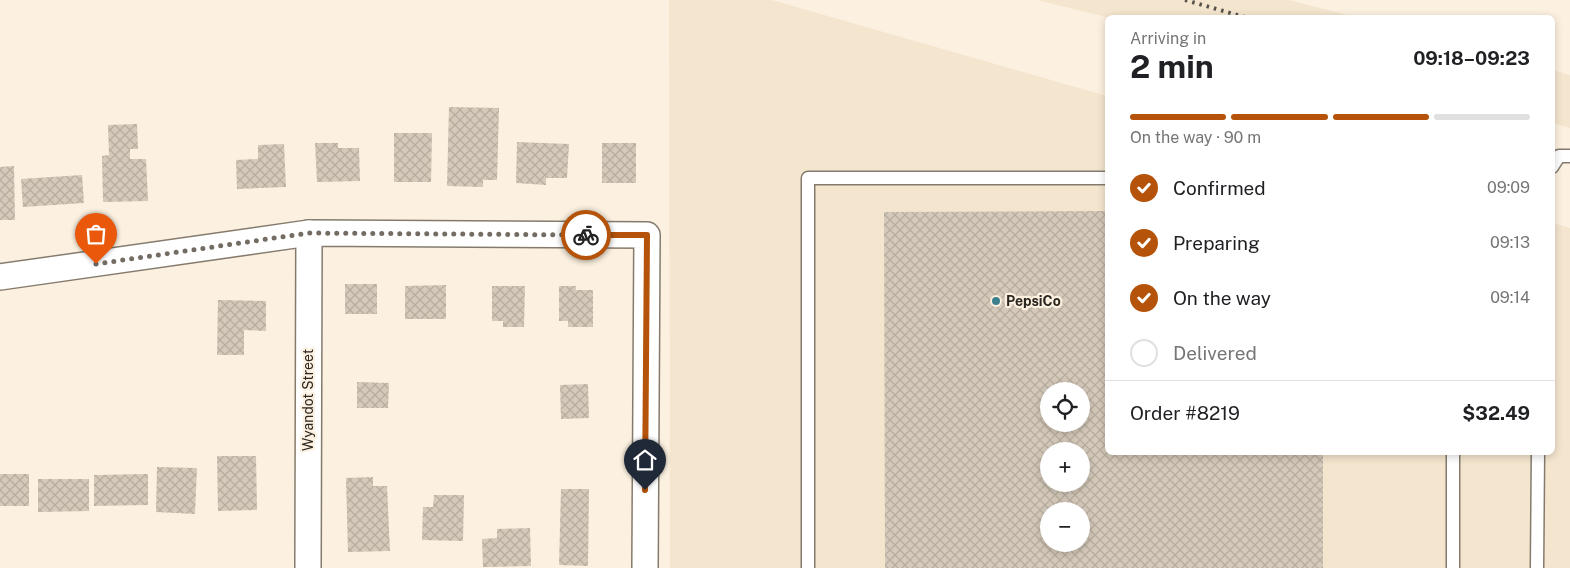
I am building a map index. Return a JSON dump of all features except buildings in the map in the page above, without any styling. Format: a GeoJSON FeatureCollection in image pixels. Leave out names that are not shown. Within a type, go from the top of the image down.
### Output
{"type":"FeatureCollection","features":[{"type":"Feature","properties":{"kind":"street"},"geometry":{"type":"LineString","coordinates":[[0,278],[309,233],[647,235],[645,568]]}},
{"type":"Feature","properties":{"kind":"street","name":"Wyandot Street"},"geometry":{"type":"LineString","coordinates":[[308,568],[309,233]]}},
{"type":"Feature","properties":{"kind":"lane"},"geometry":{"type":"LineString","coordinates":[[1555,162],[1559,156],[1570,156]]}},
{"type":"Feature","properties":{"kind":"lane"},"geometry":{"type":"LineString","coordinates":[[808,568],[808,178],[1105,178]]}},
{"type":"Feature","properties":{"kind":"lane"},"geometry":{"type":"LineString","coordinates":[[1453,455],[1453,568]]}},
{"type":"Feature","properties":{"kind":"lane"},"geometry":{"type":"LineString","coordinates":[[1537,568],[1538,455]]}},
{"type":"Feature","properties":{"kind":"shaded area"},"geometry":{"type":"Polygon","coordinates":[[[669,0],[772,0],[1105,95],[1105,455],[1555,455],[1555,224],[1570,228],[1570,568],[670,568],[669,0]]]}},
{"type":"Feature","properties":{"kind":"shaded area"},"geometry":{"type":"Polygon","coordinates":[[[1037,0],[1289,0],[1347,15],[1105,15],[1105,17],[1037,0]]]}},
{"type":"Feature","properties":{"kind":"shaded area"},"geometry":{"type":"Polygon","coordinates":[[[1555,71],[1570,75],[1570,128],[1555,124],[1555,71]]]}},
{"type":"Feature","properties":{"kind":"railway"},"geometry":{"type":"LineString","coordinates":[[1185,0],[1238,15]]}},
{"type":"Feature","properties":{"kind":"way so far"},"geometry":{"type":"LineString","coordinates":[[96,264],[309,233],[586,235]]}},
{"type":"Feature","properties":{"kind":"place","name":"PepsiCo"},"geometry":{"type":"Point","coordinates":[996,301]}},
{"type":"Feature","properties":{"kind":"route"},"geometry":{"type":"LineString","coordinates":[[586,235],[647,235],[645,490]]}}]}
